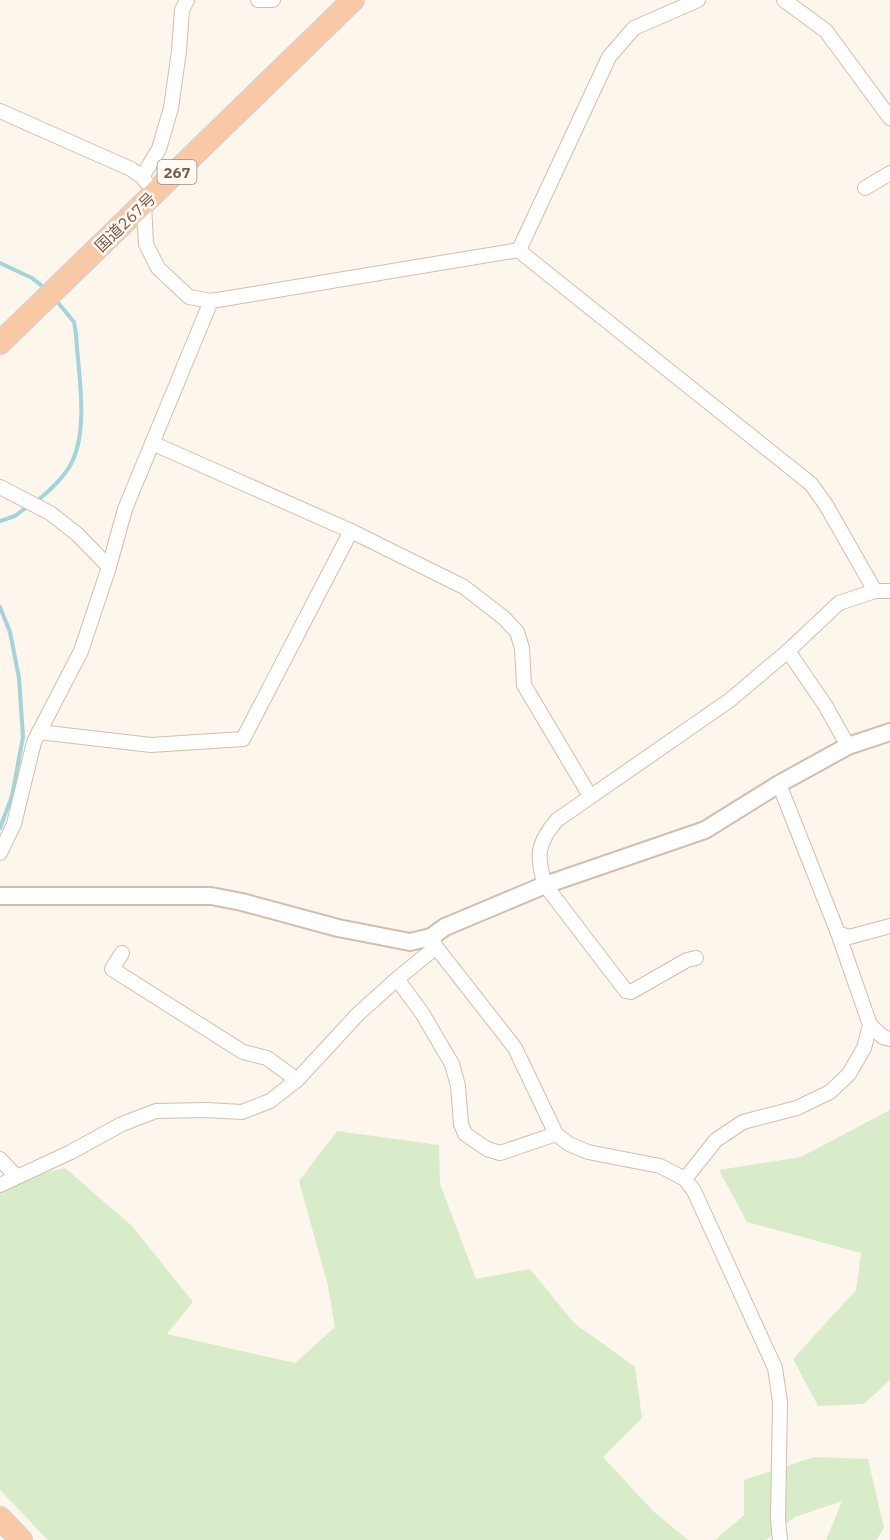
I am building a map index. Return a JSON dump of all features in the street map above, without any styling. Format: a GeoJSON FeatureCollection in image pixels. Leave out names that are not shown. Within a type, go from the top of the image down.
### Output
{"type":"FeatureCollection","features":[{"type":"Feature","properties":{"kind":"highway","name":"国道267号"},"geometry":{"type":"LineString","coordinates":[[0,344],[147,191],[353,0]]}},
{"type":"Feature","properties":{"kind":"highway"},"geometry":{"type":"LineString","coordinates":[[0,1518],[21,1540]]}},
{"type":"Feature","properties":{"kind":"street"},"geometry":{"type":"LineString","coordinates":[[187,0],[182,10],[171,108],[147,191],[147,244],[158,268],[189,297],[211,301],[518,250],[811,484],[826,505],[875,591]]}},
{"type":"Feature","properties":{"kind":"street"},"geometry":{"type":"LineString","coordinates":[[258,0],[273,0]]}},
{"type":"Feature","properties":{"kind":"street"},"geometry":{"type":"LineString","coordinates":[[518,250],[609,57],[634,28],[698,0]]}},
{"type":"Feature","properties":{"kind":"street"},"geometry":{"type":"LineString","coordinates":[[784,0],[826,31],[890,118]]}},
{"type":"Feature","properties":{"kind":"street"},"geometry":{"type":"LineString","coordinates":[[0,111],[131,169],[147,191]]}},
{"type":"Feature","properties":{"kind":"street"},"geometry":{"type":"LineString","coordinates":[[865,188],[890,173]]}},
{"type":"Feature","properties":{"kind":"street"},"geometry":{"type":"LineString","coordinates":[[0,853],[14,824],[34,742],[81,651],[109,567],[125,509],[211,301]]}},
{"type":"Feature","properties":{"kind":"street"},"geometry":{"type":"LineString","coordinates":[[152,443],[351,531],[464,587],[504,618],[517,632],[522,648],[524,685],[590,796]]}},
{"type":"Feature","properties":{"kind":"street"},"geometry":{"type":"LineString","coordinates":[[0,487],[39,508],[77,534],[109,567]]}},
{"type":"Feature","properties":{"kind":"street"},"geometry":{"type":"LineString","coordinates":[[39,732],[151,745],[243,739],[351,531]]}},
{"type":"Feature","properties":{"kind":"street"},"geometry":{"type":"LineString","coordinates":[[696,958],[687,960],[631,992],[626,991],[545,885],[539,865],[541,845],[547,831],[557,820],[590,796],[730,700],[788,651],[838,603],[875,591],[890,591]]}},
{"type":"Feature","properties":{"kind":"street"},"geometry":{"type":"LineString","coordinates":[[788,651],[825,705],[848,746]]}},
{"type":"Feature","properties":{"kind":"street"},"geometry":{"type":"LineString","coordinates":[[0,1185],[71,1152],[122,1124],[156,1111],[242,1112],[270,1101],[297,1080],[358,1014],[434,942],[445,927],[545,885],[705,830],[779,783],[848,746],[890,732]]}},
{"type":"Feature","properties":{"kind":"street"},"geometry":{"type":"LineString","coordinates":[[779,783],[838,933],[870,1024],[883,1037],[890,1039]]}},
{"type":"Feature","properties":{"kind":"street"},"geometry":{"type":"LineString","coordinates":[[0,896],[211,896],[388,939],[434,942]]}},
{"type":"Feature","properties":{"kind":"street"},"geometry":{"type":"LineString","coordinates":[[838,933],[849,937],[890,926]]}},
{"type":"Feature","properties":{"kind":"street"},"geometry":{"type":"LineString","coordinates":[[434,942],[515,1048],[556,1134],[569,1144],[588,1152],[660,1166],[685,1179],[694,1191],[775,1368],[780,1402],[778,1519],[780,1540]]}},
{"type":"Feature","properties":{"kind":"street"},"geometry":{"type":"LineString","coordinates":[[122,953],[112,969],[243,1052],[267,1058],[297,1080]]}},
{"type":"Feature","properties":{"kind":"street"},"geometry":{"type":"LineString","coordinates":[[397,979],[422,1013],[452,1064],[458,1086],[460,1124],[465,1134],[500,1154],[556,1134]]}},
{"type":"Feature","properties":{"kind":"street"},"geometry":{"type":"LineString","coordinates":[[685,1179],[716,1140],[743,1122],[797,1108],[830,1092],[849,1074],[864,1048],[870,1024]]}},
{"type":"Feature","properties":{"kind":"street"},"geometry":{"type":"LineString","coordinates":[[0,1159],[16,1176]]}},
{"type":"Feature","properties":{"kind":"green space"},"geometry":{"type":"Polygon","coordinates":[[[890,1110],[890,1380],[864,1404],[818,1406],[793,1359],[856,1290],[861,1253],[747,1222],[719,1170],[801,1157],[890,1110]]]}},
{"type":"Feature","properties":{"kind":"green space"},"geometry":{"type":"Polygon","coordinates":[[[337,1131],[439,1145],[440,1184],[476,1279],[530,1269],[574,1323],[635,1367],[642,1418],[603,1457],[653,1511],[688,1540],[48,1540],[0,1490],[0,1179],[23,1178],[65,1168],[132,1226],[193,1302],[167,1334],[295,1363],[335,1327],[328,1286],[299,1181],[337,1131]]]}},
{"type":"Feature","properties":{"kind":"green space"},"geometry":{"type":"Polygon","coordinates":[[[814,1457],[868,1459],[884,1528],[876,1540],[826,1540],[842,1501],[795,1517],[766,1540],[715,1540],[744,1515],[744,1480],[814,1457]]]}},
{"type":"Feature","properties":{"kind":"waterway"},"geometry":{"type":"LineString","coordinates":[[0,263],[32,278],[46,289]]}},
{"type":"Feature","properties":{"kind":"waterway"},"geometry":{"type":"LineString","coordinates":[[35,502],[56,484],[69,467],[80,433],[81,399],[74,322],[55,299]]}},
{"type":"Feature","properties":{"kind":"waterway"},"geometry":{"type":"LineString","coordinates":[[0,521],[15,516],[28,506]]}},
{"type":"Feature","properties":{"kind":"waterway"},"geometry":{"type":"LineString","coordinates":[[0,607],[10,632],[19,678],[23,737],[12,796],[0,828]]}}]}
